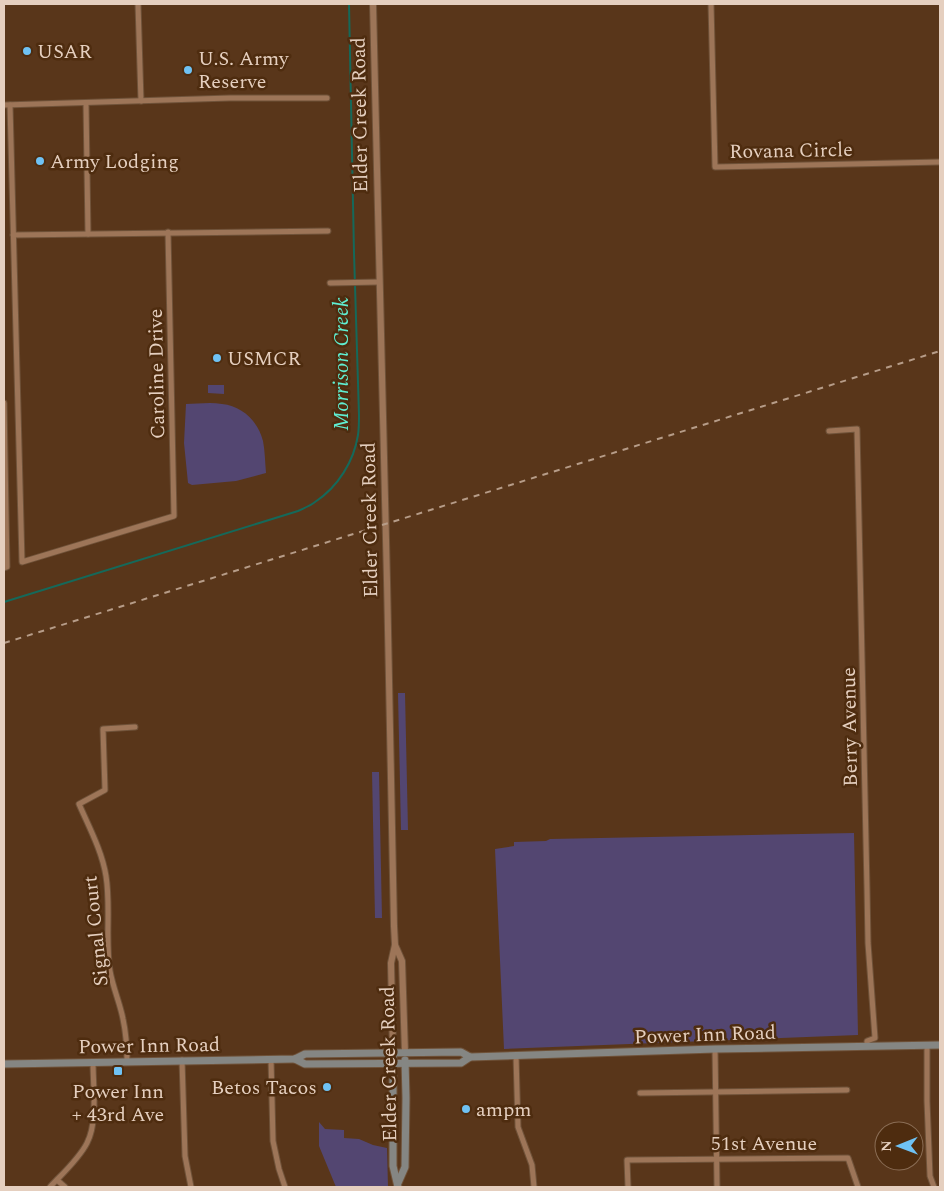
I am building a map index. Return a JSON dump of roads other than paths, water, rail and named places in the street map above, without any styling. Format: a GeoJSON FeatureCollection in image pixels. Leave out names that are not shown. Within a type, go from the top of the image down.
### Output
{"type":"FeatureCollection","features":[{"type":"Feature","properties":{"kind":"main road","name":"Power Inn Road"},"geometry":{"type":"LineString","coordinates":[[7,1064],[295,1059],[305,1054],[461,1052],[470,1057],[940,1044]]}},
{"type":"Feature","properties":{"kind":"main road","name":"Elder Creek Road"},"geometry":{"type":"LineString","coordinates":[[393,1053],[393,1166],[398,1185]]}},
{"type":"Feature","properties":{"kind":"main road","name":"Elder Creek Road"},"geometry":{"type":"LineString","coordinates":[[398,1185],[405,1167],[405,1053]]}},
{"type":"Feature","properties":{"kind":"main road","name":"Power Inn Road"},"geometry":{"type":"LineString","coordinates":[[295,1059],[305,1064],[461,1063],[470,1057]]}},
{"type":"Feature","properties":{"kind":"street"},"geometry":{"type":"LineString","coordinates":[[138,4],[141,101]]}},
{"type":"Feature","properties":{"kind":"street","name":"Elder Creek Road"},"geometry":{"type":"LineString","coordinates":[[374,4],[395,945],[391,963],[393,1053]]}},
{"type":"Feature","properties":{"kind":"street","name":"Rovana Circle"},"geometry":{"type":"LineString","coordinates":[[711,4],[715,167],[940,162]]}},
{"type":"Feature","properties":{"kind":"street"},"geometry":{"type":"LineString","coordinates":[[327,98],[230,98],[7,105],[13,234],[328,231]]}},
{"type":"Feature","properties":{"kind":"street"},"geometry":{"type":"LineString","coordinates":[[86,104],[88,234]]}},
{"type":"Feature","properties":{"kind":"street","name":"Caroline Drive"},"geometry":{"type":"LineString","coordinates":[[13,234],[22,562],[174,516],[168,232]]}},
{"type":"Feature","properties":{"kind":"street"},"geometry":{"type":"LineString","coordinates":[[330,283],[379,282]]}},
{"type":"Feature","properties":{"kind":"street"},"geometry":{"type":"LineString","coordinates":[[4,403],[5,567]]}},
{"type":"Feature","properties":{"kind":"street","name":"Berry Avenue"},"geometry":{"type":"LineString","coordinates":[[829,431],[857,429],[868,943],[875,1038],[867,1041],[867,1046]]}},
{"type":"Feature","properties":{"kind":"street","name":"Signal Court"},"geometry":{"type":"LineString","coordinates":[[127,1061],[124,1020],[110,970],[106,874],[79,804],[105,790],[103,729],[135,728]]}},
{"type":"Feature","properties":{"kind":"street","name":"Elder Creek Road"},"geometry":{"type":"LineString","coordinates":[[395,945],[402,961],[405,1053]]}},
{"type":"Feature","properties":{"kind":"street"},"geometry":{"type":"LineString","coordinates":[[927,1045],[926,1100],[930,1176],[934,1187]]}},
{"type":"Feature","properties":{"kind":"street"},"geometry":{"type":"LineString","coordinates":[[715,1049],[717,1187]]}},
{"type":"Feature","properties":{"kind":"street"},"geometry":{"type":"LineString","coordinates":[[516,1056],[518,1127],[532,1165],[534,1187]]}},
{"type":"Feature","properties":{"kind":"street"},"geometry":{"type":"LineString","coordinates":[[271,1059],[273,1141],[285,1187]]}},
{"type":"Feature","properties":{"kind":"street"},"geometry":{"type":"LineString","coordinates":[[182,1060],[184,1148],[191,1187]]}},
{"type":"Feature","properties":{"kind":"street"},"geometry":{"type":"LineString","coordinates":[[50,1187],[82,1151],[91,1134],[94,1117],[93,1062]]}},
{"type":"Feature","properties":{"kind":"street"},"geometry":{"type":"LineString","coordinates":[[640,1093],[847,1090]]}},
{"type":"Feature","properties":{"kind":"street","name":"51st Avenue"},"geometry":{"type":"LineString","coordinates":[[628,1187],[627,1160],[848,1158],[858,1187]]}},
{"type":"Feature","properties":{"kind":"street"},"geometry":{"type":"LineString","coordinates":[[56,1180],[65,1187]]}},
{"type":"Feature","properties":{"kind":"waterway","name":"Morrison Creek"},"geometry":{"type":"LineString","coordinates":[[4,602],[298,511],[311,505],[323,496],[344,473],[356,445],[359,420],[349,4]]}},
{"type":"Feature","properties":{"kind":"waterway","name":"Morrison Creek"},"geometry":{"type":"LineString","coordinates":[[4,1141],[4,1151]]}},
{"type":"Feature","properties":{"kind":"railway"},"geometry":{"type":"LineString","coordinates":[[4,643],[940,351]]}},
{"type":"Feature","properties":{"kind":"place","name":"USAR"},"geometry":{"type":"Point","coordinates":[27,51]}},
{"type":"Feature","properties":{"kind":"place","name":"U.S. Army Reserve"},"geometry":{"type":"Point","coordinates":[188,70]}},
{"type":"Feature","properties":{"kind":"place","name":"Army Lodging"},"geometry":{"type":"Point","coordinates":[40,161]}},
{"type":"Feature","properties":{"kind":"place","name":"USMCR"},"geometry":{"type":"Point","coordinates":[217,358]}},
{"type":"Feature","properties":{"kind":"place","name":"Power Inn + 43rd Ave"},"geometry":{"type":"Point","coordinates":[118,1071]}},
{"type":"Feature","properties":{"kind":"place","name":"Betos Tacos"},"geometry":{"type":"Point","coordinates":[327,1087]}},
{"type":"Feature","properties":{"kind":"place","name":"ampm"},"geometry":{"type":"Point","coordinates":[466,1109]}}]}
